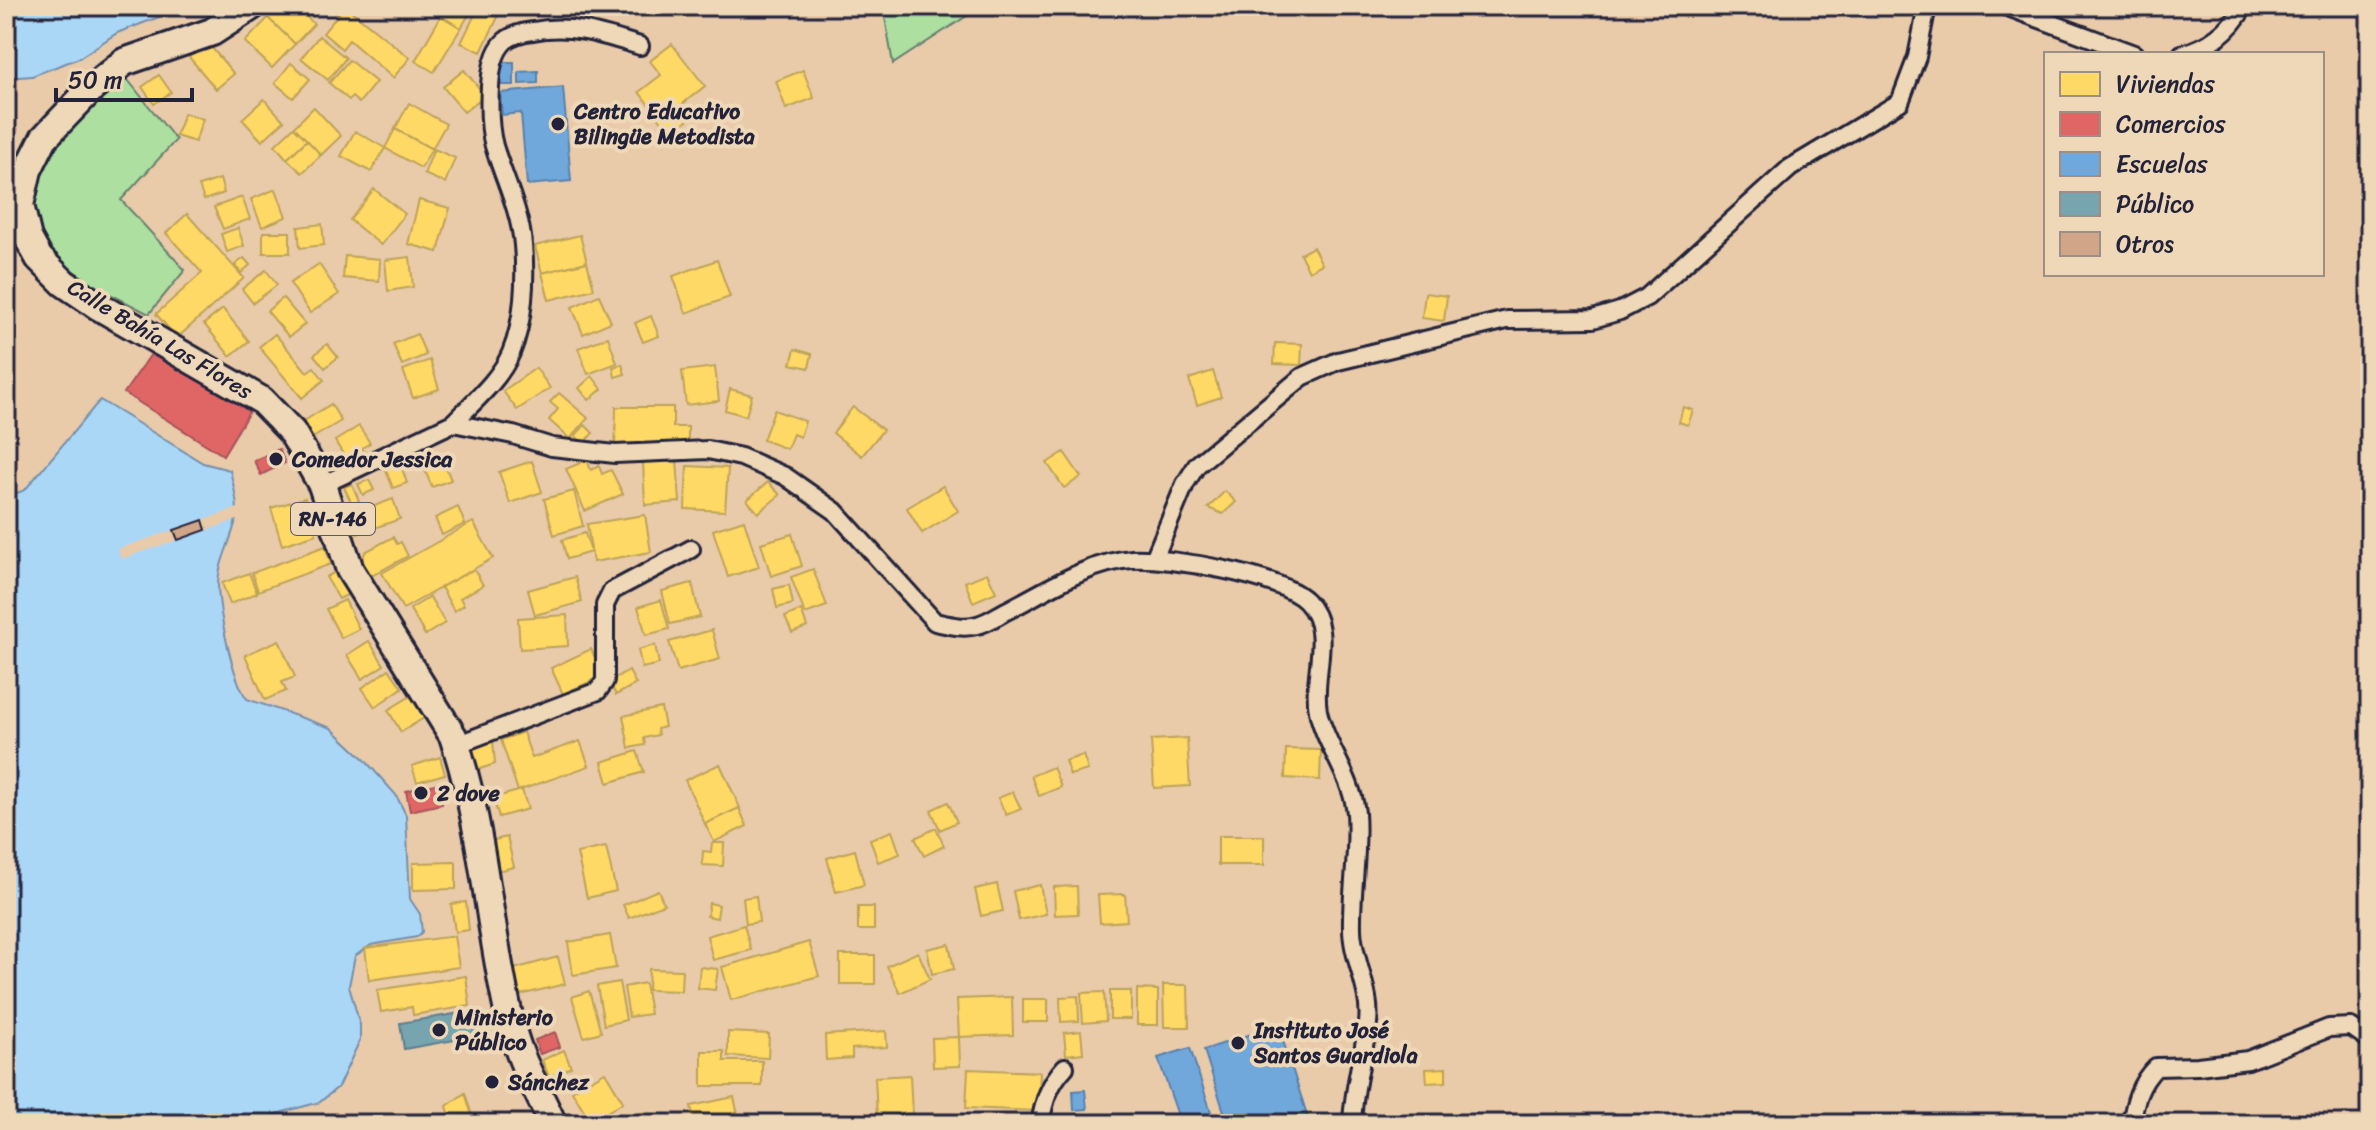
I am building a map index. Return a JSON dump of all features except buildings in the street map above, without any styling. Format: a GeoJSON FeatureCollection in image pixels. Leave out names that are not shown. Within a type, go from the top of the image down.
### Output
{"type":"FeatureCollection","features":[{"type":"Feature","properties":{"kind":"main road","name":"Calle Bahía Las Flores"},"geometry":{"type":"LineString","coordinates":[[252,6],[212,32],[124,62],[91,89],[44,138],[28,170],[20,205],[28,238],[39,258],[64,283],[98,306],[261,400],[292,432],[322,485],[350,570],[453,736],[471,806],[512,1031],[553,1124]]}},
{"type":"Feature","properties":{"kind":"street"},"geometry":{"type":"LineString","coordinates":[[1154,559],[1185,484],[1197,465],[1302,377],[1338,361],[1447,333],[1507,320],[1593,319],[1620,311],[1647,297],[1790,168],[1900,102],[1917,57],[1927,6]]}},
{"type":"Feature","properties":{"kind":"street"},"geometry":{"type":"LineString","coordinates":[[2005,6],[2129,52]]}},
{"type":"Feature","properties":{"kind":"street"},"geometry":{"type":"LineString","coordinates":[[2190,52],[2205,48],[2235,22],[2244,6]]}},
{"type":"Feature","properties":{"kind":"street"},"geometry":{"type":"LineString","coordinates":[[322,485],[453,423],[495,380],[511,353],[520,315],[523,244],[514,201],[493,144],[489,98],[491,69],[505,41],[521,33],[544,28],[571,27],[640,46]]}},
{"type":"Feature","properties":{"kind":"street"},"geometry":{"type":"LineString","coordinates":[[453,423],[513,435],[552,447],[615,454],[708,450],[741,457],[785,476],[835,511],[935,622],[955,627],[978,625],[1088,570],[1129,559],[1154,559],[1233,572],[1283,586],[1305,600],[1318,618],[1322,637],[1316,689],[1319,714],[1344,770],[1356,811],[1351,929],[1367,997],[1368,1021],[1352,1124]]}},
{"type":"Feature","properties":{"kind":"street"},"geometry":{"type":"LineString","coordinates":[[456,745],[598,691],[605,681],[605,605],[612,591],[691,549]]}},
{"type":"Feature","properties":{"kind":"street"},"geometry":{"type":"LineString","coordinates":[[2131,1124],[2136,1097],[2147,1076],[2156,1067],[2248,1060],[2329,1028],[2351,1027],[2370,1040]]}},
{"type":"Feature","properties":{"kind":"street"},"geometry":{"type":"LineString","coordinates":[[1040,1124],[1043,1102],[1053,1079],[1065,1067]]}},
{"type":"Feature","properties":{"kind":"green space"},"geometry":{"type":"Polygon","coordinates":[[[883,6],[982,6],[893,64],[883,6]]]}},
{"type":"Feature","properties":{"kind":"green space"},"geometry":{"type":"Polygon","coordinates":[[[124,75],[176,140],[121,200],[185,270],[149,314],[102,290],[54,258],[37,236],[30,188],[43,157],[99,96],[124,75]]]}},
{"type":"Feature","properties":{"kind":"water"},"geometry":{"type":"Polygon","coordinates":[[[6,6],[188,6],[117,33],[79,58],[32,76],[6,78],[6,6]]]}},
{"type":"Feature","properties":{"kind":"water"},"geometry":{"type":"Polygon","coordinates":[[[100,400],[203,463],[230,470],[237,513],[220,568],[218,585],[227,644],[241,689],[247,699],[331,728],[396,795],[406,815],[410,899],[420,914],[422,932],[417,937],[371,945],[355,956],[349,986],[360,1025],[360,1040],[338,1087],[320,1102],[239,1124],[6,1124],[6,497],[25,490],[100,400]]]}},
{"type":"Feature","properties":{"kind":"pier"},"geometry":{"type":"Polygon","coordinates":[[[241,507],[240,519],[121,559],[118,549],[241,507]]]}},
{"type":"Feature","properties":{"kind":"place","name":"Centro Educativo Bilingüe Metodista"},"geometry":{"type":"Point","coordinates":[558,124]}},
{"type":"Feature","properties":{"kind":"place","name":"Comedor Jessica"},"geometry":{"type":"Point","coordinates":[276,459]}},
{"type":"Feature","properties":{"kind":"place","name":"2 dove"},"geometry":{"type":"Point","coordinates":[421,793]}},
{"type":"Feature","properties":{"kind":"place","name":"Ministerio Público"},"geometry":{"type":"Point","coordinates":[439,1030]}},
{"type":"Feature","properties":{"kind":"place","name":"Instituto José Santos Guardiola"},"geometry":{"type":"Point","coordinates":[1238,1043]}},
{"type":"Feature","properties":{"kind":"place","name":"Sánchez"},"geometry":{"type":"Point","coordinates":[492,1082]}}]}
